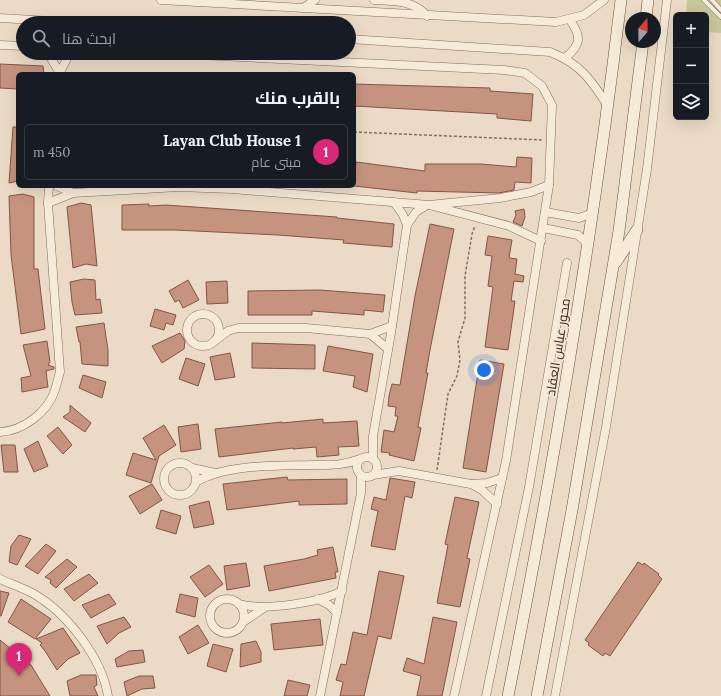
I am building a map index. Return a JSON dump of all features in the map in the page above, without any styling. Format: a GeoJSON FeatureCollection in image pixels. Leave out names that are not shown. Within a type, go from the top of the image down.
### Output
{"type":"FeatureCollection","features":[{"type":"Feature","properties":{"kind":"main road","name":"محور عباس العقاد"},"geometry":{"type":"LineString","coordinates":[[508,696],[567,380],[593,213],[621,0]]}},
{"type":"Feature","properties":{"kind":"main road"},"geometry":{"type":"LineString","coordinates":[[647,12],[648,0]]}},
{"type":"Feature","properties":{"kind":"main road"},"geometry":{"type":"LineString","coordinates":[[537,696],[572,510],[613,266],[642,48]]}},
{"type":"Feature","properties":{"kind":"main road"},"geometry":{"type":"LineString","coordinates":[[613,266],[637,230]]}},
{"type":"Feature","properties":{"kind":"street"},"geometry":{"type":"LineString","coordinates":[[161,0],[545,22],[570,20],[584,15],[604,0]]}},
{"type":"Feature","properties":{"kind":"street"},"geometry":{"type":"LineString","coordinates":[[303,8],[315,0]]}},
{"type":"Feature","properties":{"kind":"street"},"geometry":{"type":"LineString","coordinates":[[374,0],[412,3],[419,6],[427,16]]}},
{"type":"Feature","properties":{"kind":"street"},"geometry":{"type":"LineString","coordinates":[[555,696],[606,427],[647,169],[667,0]]}},
{"type":"Feature","properties":{"kind":"street"},"geometry":{"type":"LineString","coordinates":[[0,18],[16,19]]}},
{"type":"Feature","properties":{"kind":"street"},"geometry":{"type":"LineString","coordinates":[[565,58],[575,48],[578,41],[578,34],[570,20]]}},
{"type":"Feature","properties":{"kind":"street"},"geometry":{"type":"LineString","coordinates":[[356,39],[550,52],[565,58],[580,68],[608,106]]}},
{"type":"Feature","properties":{"kind":"street"},"geometry":{"type":"LineString","coordinates":[[0,45],[16,46]]}},
{"type":"Feature","properties":{"kind":"street"},"geometry":{"type":"LineString","coordinates":[[52,60],[58,72]]}},
{"type":"Feature","properties":{"kind":"street"},"geometry":{"type":"LineString","coordinates":[[60,72],[66,60]]}},
{"type":"Feature","properties":{"kind":"street"},"geometry":{"type":"LineString","coordinates":[[301,60],[504,70],[525,73],[542,86],[552,104],[549,185],[502,478],[454,696]]}},
{"type":"Feature","properties":{"kind":"street"},"geometry":{"type":"LineString","coordinates":[[48,203],[73,193],[206,188],[428,205],[500,198],[531,192],[549,185]]}},
{"type":"Feature","properties":{"kind":"street"},"geometry":{"type":"LineString","coordinates":[[0,432],[24,426],[43,412],[55,392],[60,372],[48,203],[49,188]]}},
{"type":"Feature","properties":{"kind":"street"},"geometry":{"type":"LineString","coordinates":[[62,188],[73,193]]}},
{"type":"Feature","properties":{"kind":"street"},"geometry":{"type":"LineString","coordinates":[[394,202],[403,215],[407,225]]}},
{"type":"Feature","properties":{"kind":"street"},"geometry":{"type":"LineString","coordinates":[[361,493],[377,468],[374,460],[373,436],[392,326],[407,225],[416,212],[428,205],[509,226],[541,241]]}},
{"type":"Feature","properties":{"kind":"street"},"geometry":{"type":"LineString","coordinates":[[545,212],[578,218],[593,213]]}},
{"type":"Feature","properties":{"kind":"street"},"geometry":{"type":"LineString","coordinates":[[543,228],[578,235],[588,244]]}},
{"type":"Feature","properties":{"kind":"street"},"geometry":{"type":"LineString","coordinates":[[486,696],[529,487],[567,263]]}},
{"type":"Feature","properties":{"kind":"street"},"geometry":{"type":"LineString","coordinates":[[238,328],[214,319],[208,314],[197,314],[189,320],[186,330],[189,340],[198,346],[208,346],[228,331],[238,328],[306,328],[370,334],[392,326]]}},
{"type":"Feature","properties":{"kind":"street"},"geometry":{"type":"LineString","coordinates":[[214,319],[219,330],[216,340]]}},
{"type":"Feature","properties":{"kind":"street"},"geometry":{"type":"LineString","coordinates":[[370,334],[388,349]]}},
{"type":"Feature","properties":{"kind":"street"},"geometry":{"type":"LineString","coordinates":[[320,696],[361,493],[360,475],[356,467],[373,436]]}},
{"type":"Feature","properties":{"kind":"street"},"geometry":{"type":"LineString","coordinates":[[196,482],[216,473],[266,467],[341,465],[368,457],[399,471],[470,484],[487,483],[502,478]]}},
{"type":"Feature","properties":{"kind":"street"},"geometry":{"type":"LineString","coordinates":[[192,468],[195,472],[196,482],[191,491],[182,495],[172,494],[168,490],[164,481],[166,472],[173,464],[183,463],[192,468],[216,473]]}},
{"type":"Feature","properties":{"kind":"street"},"geometry":{"type":"LineString","coordinates":[[341,465],[366,477],[399,471]]}},
{"type":"Feature","properties":{"kind":"street"},"geometry":{"type":"LineString","coordinates":[[470,484],[488,495],[496,504]]}},
{"type":"Feature","properties":{"kind":"street"},"geometry":{"type":"LineString","coordinates":[[0,579],[35,595],[70,623],[94,657],[102,675],[108,696]]}},
{"type":"Feature","properties":{"kind":"street"},"geometry":{"type":"LineString","coordinates":[[265,608],[243,622],[237,630],[226,633],[216,630],[210,621],[211,610],[217,602],[227,599],[239,604],[265,608],[318,599],[342,591]]}},
{"type":"Feature","properties":{"kind":"street"},"geometry":{"type":"LineString","coordinates":[[318,599],[329,605],[337,613]]}},
{"type":"Feature","properties":{"kind":"street"},"geometry":{"type":"LineString","coordinates":[[239,604],[243,611],[243,622]]}},
{"type":"Feature","properties":{"kind":"lane"},"geometry":{"type":"LineString","coordinates":[[704,0],[721,17]]}},
{"type":"Feature","properties":{"kind":"lane"},"geometry":{"type":"LineString","coordinates":[[712,0],[721,10]]}},
{"type":"Feature","properties":{"kind":"path"},"geometry":{"type":"LineString","coordinates":[[356,132],[551,140]]}},
{"type":"Feature","properties":{"kind":"path"},"geometry":{"type":"LineString","coordinates":[[436,477],[448,394],[457,376],[460,360],[458,342],[465,318],[465,276],[472,234],[478,219]]}},
{"type":"Feature","properties":{"kind":"green space"},"geometry":{"type":"Polygon","coordinates":[[[687,0],[721,0],[721,33],[709,32],[709,12],[686,12],[687,0]]]}},
{"type":"Feature","properties":{"kind":"building"},"geometry":{"type":"Polygon","coordinates":[[[0,64],[43,66],[44,72],[16,72],[16,89],[0,88],[0,64]]]}},
{"type":"Feature","properties":{"kind":"building"},"geometry":{"type":"Polygon","coordinates":[[[356,84],[490,88],[490,91],[533,94],[531,121],[497,118],[497,114],[356,106],[356,84]]]}},
{"type":"Feature","properties":{"kind":"building"},"geometry":{"type":"Polygon","coordinates":[[[13,127],[16,127],[16,181],[9,183],[13,127]]]}},
{"type":"Feature","properties":{"kind":"building"},"geometry":{"type":"Polygon","coordinates":[[[517,157],[532,158],[531,183],[515,182],[514,190],[499,193],[417,191],[417,193],[356,186],[356,162],[425,171],[425,164],[481,164],[516,167],[517,157]]]}},
{"type":"Feature","properties":{"kind":"building"},"geometry":{"type":"Polygon","coordinates":[[[23,194],[34,197],[34,269],[38,269],[45,329],[21,334],[11,255],[9,196],[23,194]]]}},
{"type":"Feature","properties":{"kind":"building"},"geometry":{"type":"Polygon","coordinates":[[[81,203],[91,205],[97,266],[86,264],[73,268],[67,207],[81,203]]]}},
{"type":"Feature","properties":{"kind":"building"},"geometry":{"type":"Polygon","coordinates":[[[149,204],[149,206],[166,205],[337,217],[394,224],[392,247],[343,243],[344,240],[278,235],[175,230],[122,230],[122,205],[149,204]]]}},
{"type":"Feature","properties":{"kind":"building"},"geometry":{"type":"Polygon","coordinates":[[[524,209],[525,217],[522,226],[513,222],[516,215],[515,211],[524,209]]]}},
{"type":"Feature","properties":{"kind":"building"},"geometry":{"type":"Polygon","coordinates":[[[430,224],[454,229],[426,373],[428,373],[418,427],[421,428],[414,461],[389,455],[390,453],[381,452],[384,430],[394,432],[398,416],[395,416],[396,407],[388,406],[389,396],[392,384],[400,385],[415,296],[430,224]]]}},
{"type":"Feature","properties":{"kind":"building"},"geometry":{"type":"Polygon","coordinates":[[[488,236],[512,240],[509,258],[517,259],[515,274],[524,276],[523,282],[514,281],[511,301],[515,301],[508,350],[485,347],[493,287],[488,286],[492,256],[485,255],[488,236]]]}},
{"type":"Feature","properties":{"kind":"building"},"geometry":{"type":"Polygon","coordinates":[[[84,279],[95,280],[96,300],[100,299],[102,313],[75,315],[70,282],[84,279]]]}},
{"type":"Feature","properties":{"kind":"building"},"geometry":{"type":"Polygon","coordinates":[[[188,280],[199,300],[183,308],[179,300],[175,302],[169,291],[188,280]]]}},
{"type":"Feature","properties":{"kind":"building"},"geometry":{"type":"Polygon","coordinates":[[[227,281],[228,303],[207,304],[206,282],[227,281]]]}},
{"type":"Feature","properties":{"kind":"building"},"geometry":{"type":"Polygon","coordinates":[[[320,290],[385,295],[383,312],[364,310],[364,315],[312,311],[312,315],[248,315],[248,291],[320,290]]]}},
{"type":"Feature","properties":{"kind":"building"},"geometry":{"type":"Polygon","coordinates":[[[155,309],[176,315],[173,325],[166,323],[164,330],[150,326],[155,309]]]}},
{"type":"Feature","properties":{"kind":"building"},"geometry":{"type":"Polygon","coordinates":[[[104,323],[108,350],[108,366],[82,364],[80,342],[76,327],[104,323]]]}},
{"type":"Feature","properties":{"kind":"building"},"geometry":{"type":"Polygon","coordinates":[[[180,333],[185,341],[184,349],[162,363],[152,346],[180,333]]]}},
{"type":"Feature","properties":{"kind":"building"},"geometry":{"type":"Polygon","coordinates":[[[47,341],[50,362],[48,365],[54,367],[54,369],[46,371],[48,387],[22,392],[21,378],[31,376],[23,345],[47,341]]]}},
{"type":"Feature","properties":{"kind":"building"},"geometry":{"type":"Polygon","coordinates":[[[252,343],[315,345],[315,369],[252,368],[252,343]]]}},
{"type":"Feature","properties":{"kind":"building"},"geometry":{"type":"Polygon","coordinates":[[[328,346],[373,354],[367,392],[353,387],[355,376],[323,371],[328,346]]]}},
{"type":"Feature","properties":{"kind":"building"},"geometry":{"type":"Polygon","coordinates":[[[230,353],[235,377],[215,380],[210,357],[230,353]]]}},
{"type":"Feature","properties":{"kind":"building"},"geometry":{"type":"Polygon","coordinates":[[[186,358],[205,364],[198,386],[179,379],[186,358]]]}},
{"type":"Feature","properties":{"kind":"building"},"geometry":{"type":"Polygon","coordinates":[[[480,360],[504,364],[486,472],[463,468],[480,360]]]}},
{"type":"Feature","properties":{"kind":"building"},"geometry":{"type":"Polygon","coordinates":[[[83,375],[106,382],[102,398],[79,388],[83,375]]]}},
{"type":"Feature","properties":{"kind":"building"},"geometry":{"type":"Polygon","coordinates":[[[70,405],[91,423],[85,432],[63,417],[70,412],[70,405]]]}},
{"type":"Feature","properties":{"kind":"building"},"geometry":{"type":"Polygon","coordinates":[[[323,419],[323,423],[357,421],[359,446],[338,447],[339,455],[317,457],[316,447],[293,448],[219,457],[215,429],[323,419]]]}},
{"type":"Feature","properties":{"kind":"building"},"geometry":{"type":"Polygon","coordinates":[[[198,424],[201,449],[181,452],[178,427],[198,424]]]}},
{"type":"Feature","properties":{"kind":"building"},"geometry":{"type":"Polygon","coordinates":[[[164,425],[176,445],[159,456],[151,483],[126,475],[133,453],[156,460],[143,438],[164,425]]]}},
{"type":"Feature","properties":{"kind":"building"},"geometry":{"type":"Polygon","coordinates":[[[58,427],[72,445],[63,454],[47,436],[58,427]]]}},
{"type":"Feature","properties":{"kind":"building"},"geometry":{"type":"Polygon","coordinates":[[[38,441],[48,466],[34,472],[24,449],[38,441]]]}},
{"type":"Feature","properties":{"kind":"building"},"geometry":{"type":"Polygon","coordinates":[[[1,445],[15,445],[18,472],[4,472],[1,445]]]}},
{"type":"Feature","properties":{"kind":"building"},"geometry":{"type":"Polygon","coordinates":[[[287,477],[288,480],[347,479],[347,504],[299,505],[299,501],[227,510],[223,484],[287,477]]]}},
{"type":"Feature","properties":{"kind":"building"},"geometry":{"type":"Polygon","coordinates":[[[390,478],[415,482],[412,498],[405,496],[395,550],[371,546],[378,511],[371,509],[374,497],[386,500],[390,478]]]}},
{"type":"Feature","properties":{"kind":"building"},"geometry":{"type":"Polygon","coordinates":[[[152,484],[162,500],[140,514],[129,496],[152,484]]]}},
{"type":"Feature","properties":{"kind":"building"},"geometry":{"type":"Polygon","coordinates":[[[455,497],[479,502],[467,558],[470,559],[460,607],[437,603],[448,545],[445,544],[455,497]]]}},
{"type":"Feature","properties":{"kind":"building"},"geometry":{"type":"Polygon","coordinates":[[[209,501],[214,524],[194,528],[189,506],[209,501]]]}},
{"type":"Feature","properties":{"kind":"building"},"geometry":{"type":"Polygon","coordinates":[[[161,510],[181,516],[176,534],[156,528],[161,510]]]}},
{"type":"Feature","properties":{"kind":"building"},"geometry":{"type":"Polygon","coordinates":[[[19,535],[31,539],[17,565],[9,562],[11,546],[19,535]]]}},
{"type":"Feature","properties":{"kind":"building"},"geometry":{"type":"Polygon","coordinates":[[[46,544],[56,551],[38,574],[25,566],[46,544]]]}},
{"type":"Feature","properties":{"kind":"building"},"geometry":{"type":"Polygon","coordinates":[[[333,547],[338,572],[335,572],[336,578],[269,591],[264,566],[304,559],[318,555],[317,550],[333,547]]]}},
{"type":"Feature","properties":{"kind":"building"},"geometry":{"type":"Polygon","coordinates":[[[67,559],[77,567],[56,588],[50,583],[51,580],[45,577],[67,559]]]}},
{"type":"Feature","properties":{"kind":"building"},"geometry":{"type":"Polygon","coordinates":[[[638,562],[643,565],[644,563],[659,574],[658,575],[662,579],[610,656],[605,653],[603,656],[588,645],[589,643],[585,640],[638,562]]]}},
{"type":"Feature","properties":{"kind":"building"},"geometry":{"type":"Polygon","coordinates":[[[246,563],[250,586],[227,590],[224,566],[246,563]]]}},
{"type":"Feature","properties":{"kind":"building"},"geometry":{"type":"Polygon","coordinates":[[[209,565],[223,584],[205,597],[190,577],[209,565]]]}},
{"type":"Feature","properties":{"kind":"building"},"geometry":{"type":"Polygon","coordinates":[[[379,571],[404,576],[391,639],[378,636],[364,696],[340,696],[343,682],[336,680],[341,664],[346,665],[353,632],[367,635],[379,571]]]}},
{"type":"Feature","properties":{"kind":"building"},"geometry":{"type":"Polygon","coordinates":[[[89,574],[98,583],[74,601],[64,589],[89,574]]]}},
{"type":"Feature","properties":{"kind":"building"},"geometry":{"type":"Polygon","coordinates":[[[0,591],[9,593],[1,616],[0,616],[0,591]]]}},
{"type":"Feature","properties":{"kind":"building"},"geometry":{"type":"Polygon","coordinates":[[[109,594],[116,604],[91,618],[82,605],[109,594]]]}},
{"type":"Feature","properties":{"kind":"building"},"geometry":{"type":"Polygon","coordinates":[[[180,594],[198,598],[195,617],[176,612],[180,594]]]}},
{"type":"Feature","properties":{"kind":"building"},"geometry":{"type":"Polygon","coordinates":[[[21,599],[51,619],[35,639],[8,622],[21,599]]]}},
{"type":"Feature","properties":{"kind":"building"},"geometry":{"type":"Polygon","coordinates":[[[124,617],[131,627],[119,633],[107,644],[97,626],[124,617]]]}},
{"type":"Feature","properties":{"kind":"building"},"geometry":{"type":"Polygon","coordinates":[[[433,617],[457,622],[448,667],[442,696],[417,696],[421,676],[403,671],[407,658],[424,664],[433,617]]]}},
{"type":"Feature","properties":{"kind":"building"},"geometry":{"type":"Polygon","coordinates":[[[320,619],[323,645],[274,650],[271,624],[320,619]]]}},
{"type":"Feature","properties":{"kind":"building"},"geometry":{"type":"Polygon","coordinates":[[[198,625],[209,643],[188,654],[179,637],[198,625]]]}},
{"type":"Feature","properties":{"kind":"building"},"geometry":{"type":"Polygon","coordinates":[[[63,628],[80,653],[68,659],[57,670],[40,645],[42,643],[36,639],[63,628]]]}},
{"type":"Feature","properties":{"kind":"building"},"geometry":{"type":"Polygon","coordinates":[[[0,640],[31,665],[50,696],[0,696],[0,640]]]}},
{"type":"Feature","properties":{"kind":"building"},"geometry":{"type":"Polygon","coordinates":[[[256,641],[261,652],[261,662],[240,667],[241,644],[256,641]]]}},
{"type":"Feature","properties":{"kind":"building"},"geometry":{"type":"Polygon","coordinates":[[[213,644],[233,649],[226,672],[207,666],[213,644]]]}},
{"type":"Feature","properties":{"kind":"building"},"geometry":{"type":"Polygon","coordinates":[[[143,650],[145,662],[117,667],[115,659],[129,651],[143,650]]]}},
{"type":"Feature","properties":{"kind":"building"},"geometry":{"type":"Polygon","coordinates":[[[81,675],[96,675],[97,685],[94,687],[98,696],[70,696],[67,681],[81,675]]]}},
{"type":"Feature","properties":{"kind":"building"},"geometry":{"type":"Polygon","coordinates":[[[139,676],[153,676],[155,688],[142,689],[127,696],[124,682],[139,676]]]}},
{"type":"Feature","properties":{"kind":"building"},"geometry":{"type":"Polygon","coordinates":[[[288,680],[310,685],[307,696],[284,696],[288,680]]]}},
{"type":"Feature","properties":{"kind":"place","name":"Layan Club House 1"},"geometry":{"type":"Point","coordinates":[19,676]}}]}
